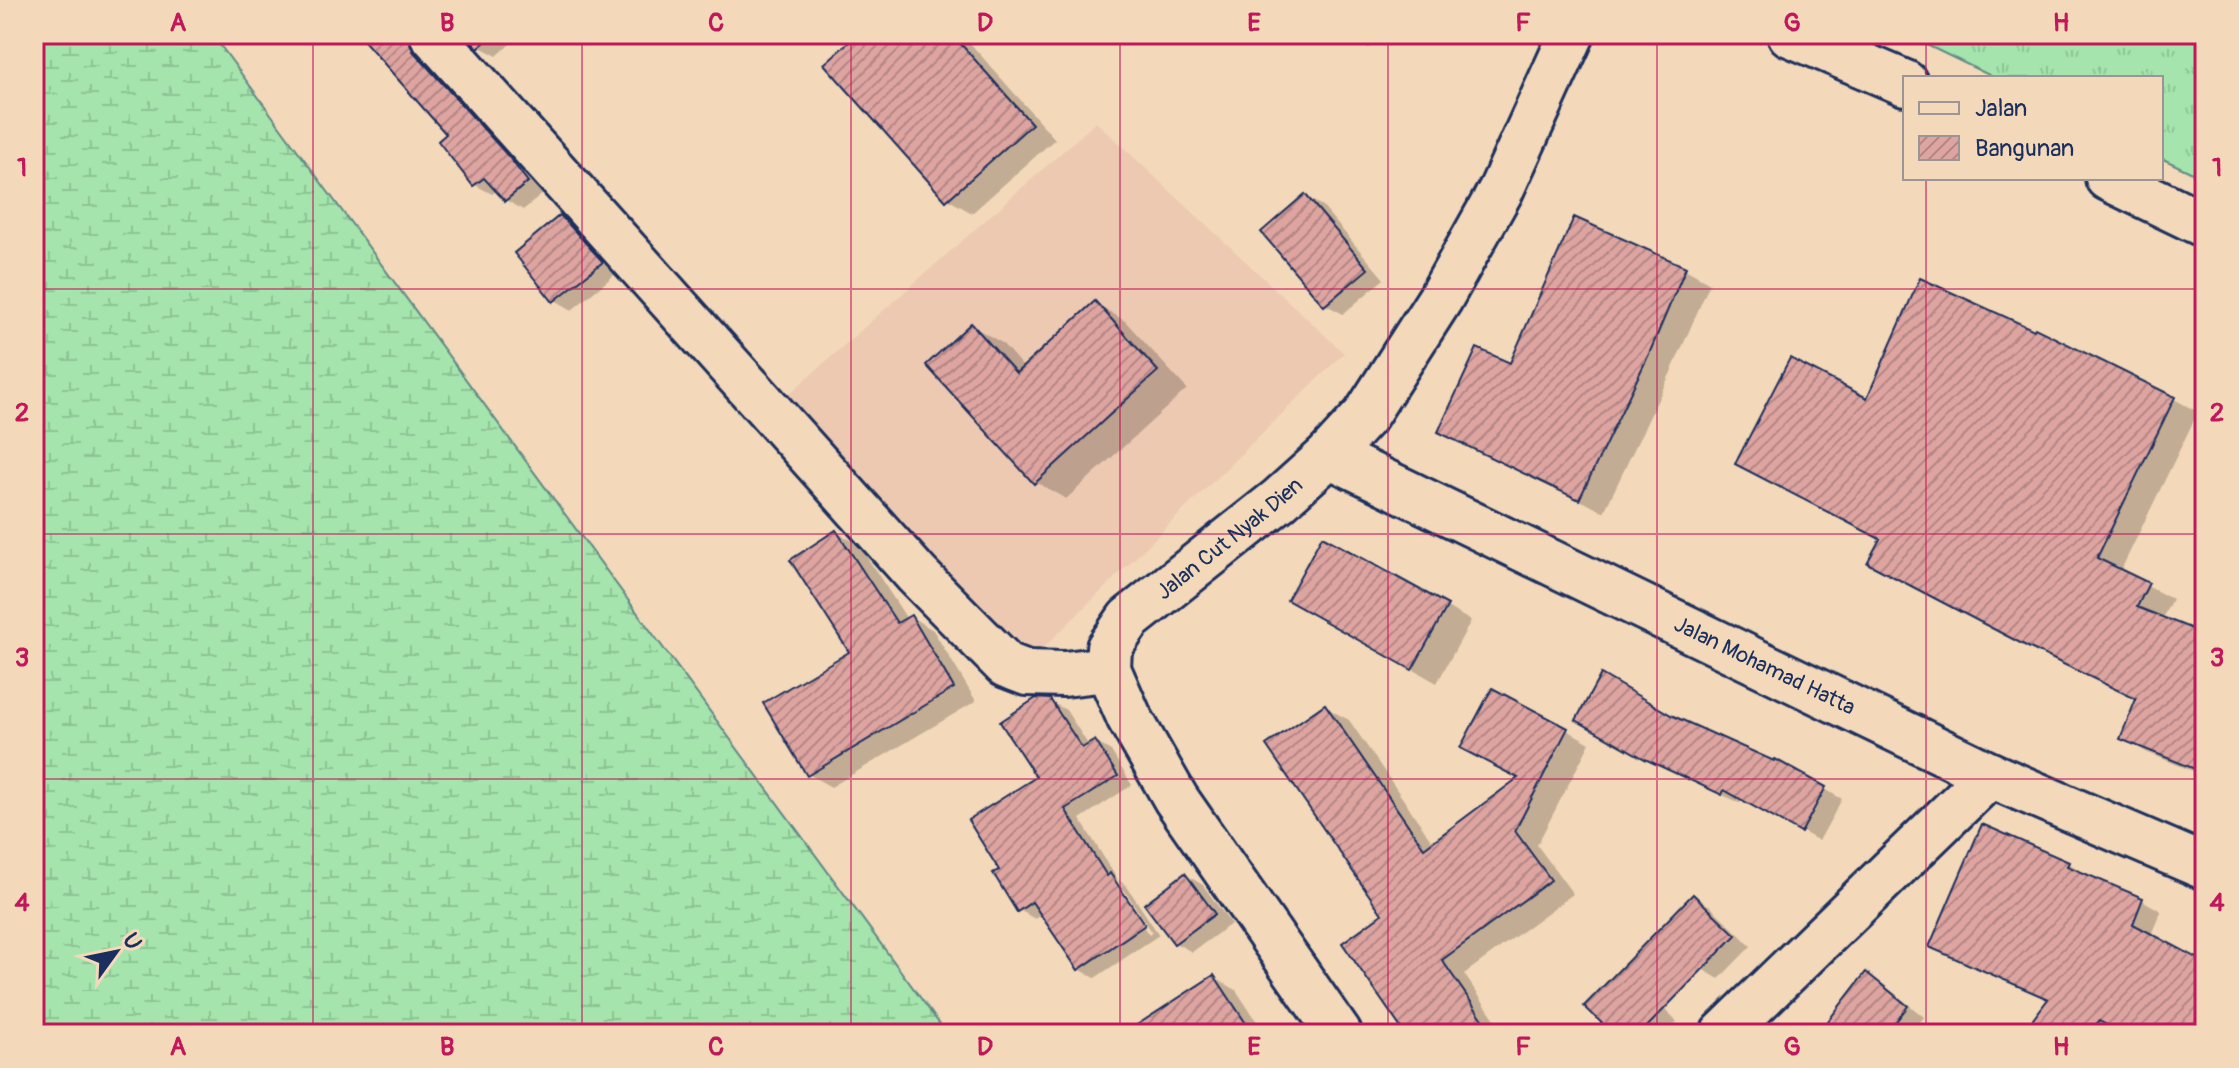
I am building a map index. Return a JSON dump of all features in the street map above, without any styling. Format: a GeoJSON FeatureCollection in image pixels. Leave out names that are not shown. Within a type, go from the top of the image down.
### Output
{"type":"FeatureCollection","features":[{"type":"Feature","properties":{"kind":"street"},"geometry":{"type":"LineString","coordinates":[[432,34],[917,575],[1006,665],[1027,673],[1064,674],[1108,669],[1129,717],[1176,799],[1339,1034]]}},
{"type":"Feature","properties":{"kind":"street","name":"Jalan Cut Nyak Dien"},"geometry":{"type":"LineString","coordinates":[[1108,669],[1109,648],[1129,619],[1279,500],[1329,455],[1365,416],[1440,299],[1501,190],[1572,34]]}},
{"type":"Feature","properties":{"kind":"street"},"geometry":{"type":"LineString","coordinates":[[1790,34],[1903,82]]}},
{"type":"Feature","properties":{"kind":"street"},"geometry":{"type":"LineString","coordinates":[[2112,180],[2205,225]]}},
{"type":"Feature","properties":{"kind":"street","name":"Jalan Mohamad Hatta"},"geometry":{"type":"LineString","coordinates":[[1329,455],[1990,775],[2205,867]]}},
{"type":"Feature","properties":{"kind":"street"},"geometry":{"type":"LineString","coordinates":[[1723,1034],[1990,775]]}},
{"type":"Feature","properties":{"kind":"shaded area"},"geometry":{"type":"Polygon","coordinates":[[[1096,122],[1344,353],[1028,663],[779,403],[1096,122]]]}},
{"type":"Feature","properties":{"kind":"green space"},"geometry":{"type":"Polygon","coordinates":[[[34,34],[212,34],[947,1034],[34,1034],[34,34]]]}},
{"type":"Feature","properties":{"kind":"green space"},"geometry":{"type":"Polygon","coordinates":[[[1904,34],[2205,34],[2205,179],[2163,159],[2163,76],[1991,76],[1904,34]]]}},
{"type":"Feature","properties":{"kind":"building"},"geometry":{"type":"Polygon","coordinates":[[[358,34],[408,34],[413,51],[528,182],[505,201],[484,178],[473,186],[438,141],[446,134],[358,34]]]}},
{"type":"Feature","properties":{"kind":"building"},"geometry":{"type":"Polygon","coordinates":[[[466,34],[494,34],[478,48],[466,34]]]}},
{"type":"Feature","properties":{"kind":"building"},"geometry":{"type":"Polygon","coordinates":[[[858,34],[952,34],[1032,124],[946,201],[824,64],[858,34]]]}},
{"type":"Feature","properties":{"kind":"building"},"geometry":{"type":"Polygon","coordinates":[[[1305,194],[1368,269],[1324,306],[1261,232],[1305,194]]]}},
{"type":"Feature","properties":{"kind":"building"},"geometry":{"type":"Polygon","coordinates":[[[560,215],[603,262],[553,302],[514,253],[560,215]]]}},
{"type":"Feature","properties":{"kind":"building"},"geometry":{"type":"Polygon","coordinates":[[[1574,217],[1686,267],[1649,354],[1579,500],[1438,432],[1477,348],[1510,363],[1574,217]]]}},
{"type":"Feature","properties":{"kind":"building"},"geometry":{"type":"Polygon","coordinates":[[[1920,278],[2035,328],[2175,397],[2097,558],[2149,583],[2137,607],[2205,634],[2205,773],[2120,739],[2136,699],[1867,563],[1880,539],[1735,464],[1790,358],[1867,398],[1920,278]]]}},
{"type":"Feature","properties":{"kind":"building"},"geometry":{"type":"Polygon","coordinates":[[[1095,301],[1158,371],[1034,484],[926,365],[971,323],[1016,373],[1095,301]]]}},
{"type":"Feature","properties":{"kind":"building"},"geometry":{"type":"Polygon","coordinates":[[[836,530],[897,623],[911,615],[954,688],[807,776],[763,703],[849,652],[790,560],[836,530]]]}},
{"type":"Feature","properties":{"kind":"building"},"geometry":{"type":"Polygon","coordinates":[[[1322,536],[1448,605],[1412,670],[1287,600],[1322,536]]]}},
{"type":"Feature","properties":{"kind":"building"},"geometry":{"type":"Polygon","coordinates":[[[1601,674],[1671,715],[1775,759],[1826,787],[1801,833],[1724,790],[1722,795],[1645,759],[1576,720],[1601,674]]]}},
{"type":"Feature","properties":{"kind":"building"},"geometry":{"type":"Polygon","coordinates":[[[1492,688],[1568,728],[1515,831],[1551,880],[1442,960],[1493,1034],[1405,1034],[1342,943],[1382,914],[1266,745],[1325,704],[1424,848],[1518,778],[1460,748],[1492,688]]]}},
{"type":"Feature","properties":{"kind":"building"},"geometry":{"type":"Polygon","coordinates":[[[1036,698],[1050,699],[1082,748],[1095,740],[1118,776],[1065,809],[1107,876],[1110,873],[1145,925],[1078,970],[1032,902],[1017,912],[993,873],[999,870],[968,820],[1036,777],[1000,722],[1036,698]]]}},
{"type":"Feature","properties":{"kind":"building"},"geometry":{"type":"Polygon","coordinates":[[[1982,824],[2069,862],[2067,866],[2143,898],[2133,924],[2205,962],[2205,1034],[2124,1034],[2099,1021],[2089,1034],[2022,1034],[2048,999],[1929,947],[1982,824]]]}},
{"type":"Feature","properties":{"kind":"building"},"geometry":{"type":"Polygon","coordinates":[[[1185,873],[1215,914],[1174,944],[1144,904],[1185,873]]]}},
{"type":"Feature","properties":{"kind":"building"},"geometry":{"type":"Polygon","coordinates":[[[1693,894],[1736,935],[1640,1034],[1613,1034],[1584,1006],[1693,894]]]}},
{"type":"Feature","properties":{"kind":"building"},"geometry":{"type":"Polygon","coordinates":[[[1866,972],[1908,1006],[1886,1034],[1818,1034],[1866,972]]]}},
{"type":"Feature","properties":{"kind":"building"},"geometry":{"type":"Polygon","coordinates":[[[1214,975],[1253,1034],[1123,1034],[1214,975]]]}}]}
